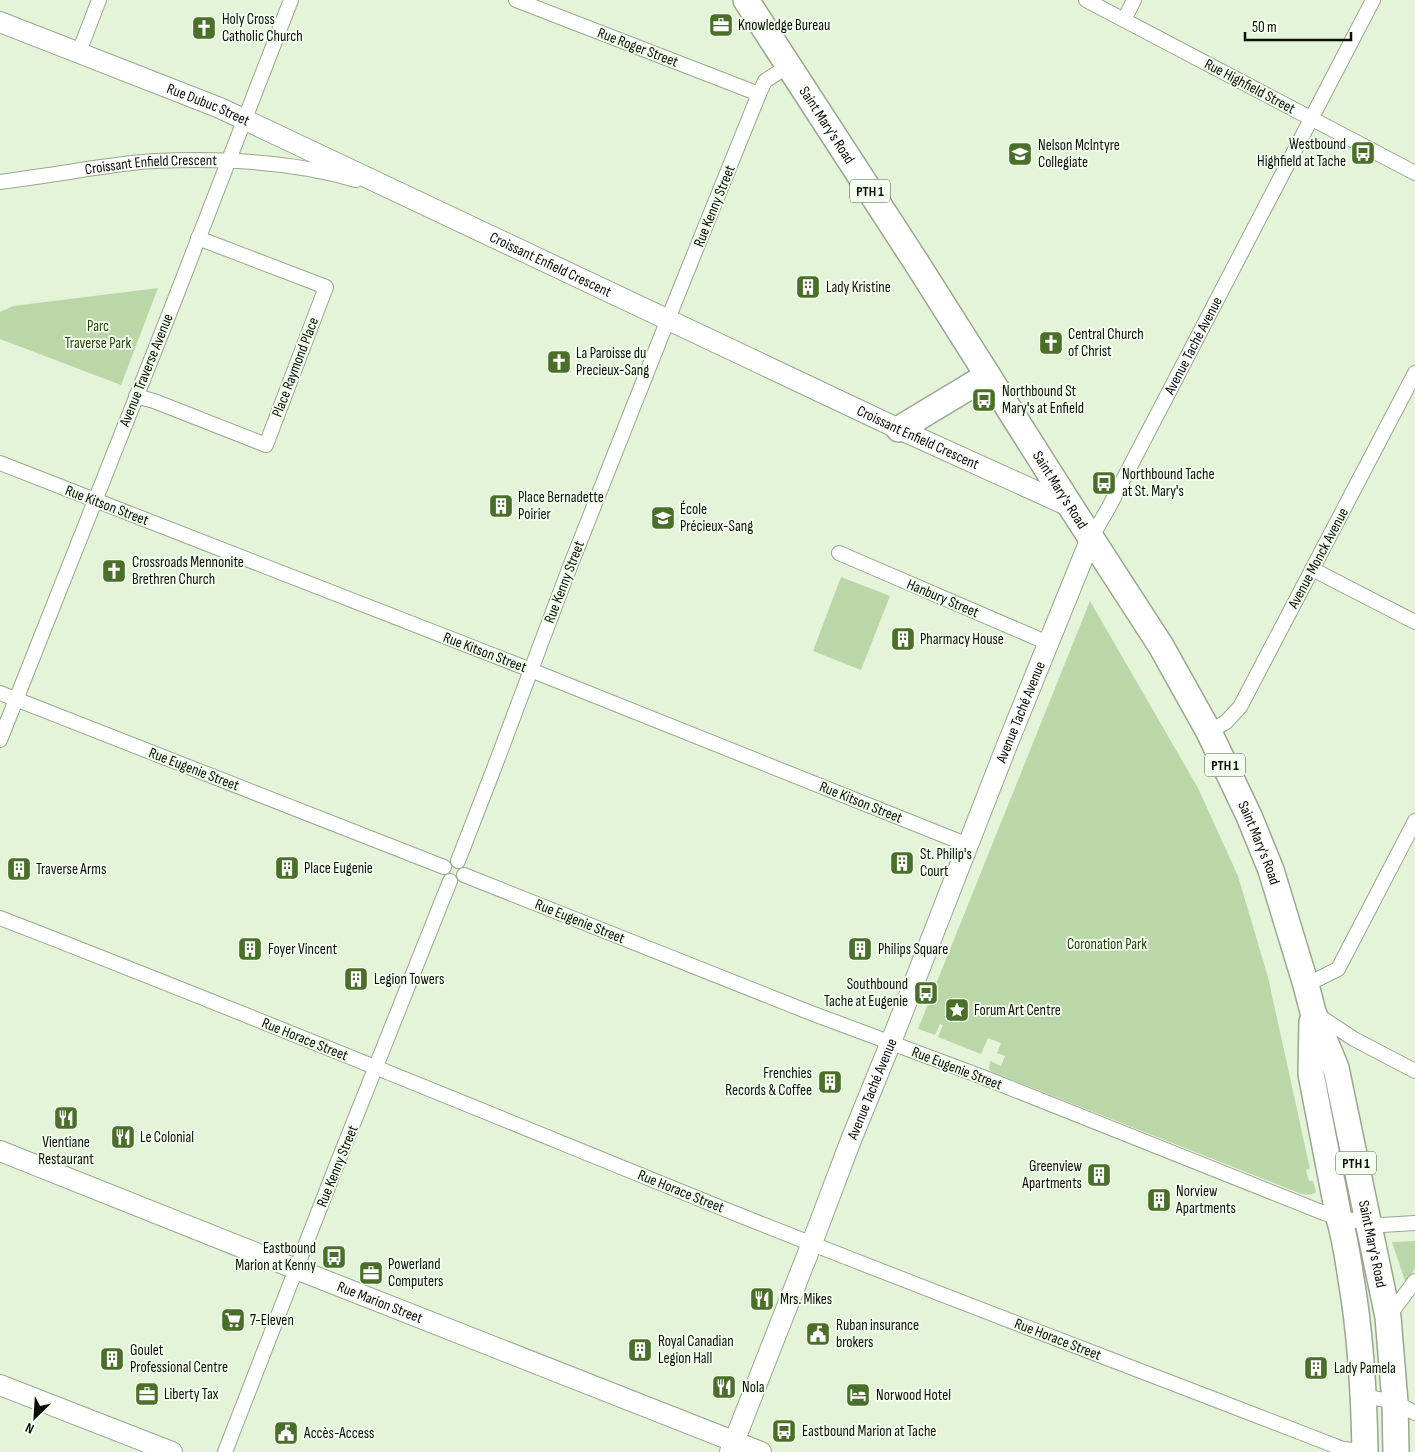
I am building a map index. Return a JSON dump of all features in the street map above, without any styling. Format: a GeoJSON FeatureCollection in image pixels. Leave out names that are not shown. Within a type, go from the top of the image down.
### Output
{"type":"FeatureCollection","features":[{"type":"Feature","properties":{"kind":"highway","name":"Saint Mary's Road"},"geometry":{"type":"LineString","coordinates":[[750,2],[788,66],[916,262],[1070,507],[1162,646],[1209,732],[1249,816],[1271,870],[1313,1012],[1336,1068],[1405,1407],[1396,1452]]}},
{"type":"Feature","properties":{"kind":"highway"},"geometry":{"type":"LineString","coordinates":[[898,429],[987,376]]}},
{"type":"Feature","properties":{"kind":"highway","name":"Saint Mary's Road"},"geometry":{"type":"LineString","coordinates":[[1313,1012],[1311,1074],[1344,1236],[1358,1321],[1364,1396],[1365,1451]]}},
{"type":"Feature","properties":{"kind":"street"},"geometry":{"type":"LineString","coordinates":[[79,52],[99,0]]}},
{"type":"Feature","properties":{"kind":"street","name":"Avenue Traverse Avenue"},"geometry":{"type":"LineString","coordinates":[[0,740],[291,0]]}},
{"type":"Feature","properties":{"kind":"street","name":"Rue Roger Street"},"geometry":{"type":"LineString","coordinates":[[516,0],[760,94]]}},
{"type":"Feature","properties":{"kind":"street","name":"Rue Highfield Street"},"geometry":{"type":"LineString","coordinates":[[1086,0],[1415,173]]}},
{"type":"Feature","properties":{"kind":"street"},"geometry":{"type":"LineString","coordinates":[[1124,20],[1134,0]]}},
{"type":"Feature","properties":{"kind":"street","name":"Avenue Taché Avenue"},"geometry":{"type":"LineString","coordinates":[[732,1447],[851,1140],[1091,538],[1373,0]]}},
{"type":"Feature","properties":{"kind":"street","name":"Rue Dubuc Street"},"geometry":{"type":"LineString","coordinates":[[0,22],[220,108],[411,199]]}},
{"type":"Feature","properties":{"kind":"street","name":"Rue Kenny Street"},"geometry":{"type":"LineString","coordinates":[[458,861],[569,569],[765,81],[788,66]]}},
{"type":"Feature","properties":{"kind":"street","name":"Croissant Enfield Crescent"},"geometry":{"type":"LineString","coordinates":[[0,182],[129,163],[178,160],[228,160],[317,170],[370,184],[411,199],[898,429],[1070,507]]}},
{"type":"Feature","properties":{"kind":"street","name":"Place Raymond Place"},"geometry":{"type":"LineString","coordinates":[[136,396],[154,401],[266,445],[326,287],[198,238]]}},
{"type":"Feature","properties":{"kind":"street","name":"Avenue Monck Avenue"},"geometry":{"type":"LineString","coordinates":[[1209,732],[1226,722],[1240,707],[1415,373]]}},
{"type":"Feature","properties":{"kind":"street","name":"Rue Kitson Street"},"geometry":{"type":"LineString","coordinates":[[0,463],[531,670],[968,845]]}},
{"type":"Feature","properties":{"kind":"street","name":"Hanbury Street"},"geometry":{"type":"LineString","coordinates":[[839,553],[1048,643]]}},
{"type":"Feature","properties":{"kind":"street"},"geometry":{"type":"LineString","coordinates":[[1312,568],[1415,622]]}},
{"type":"Feature","properties":{"kind":"street","name":"Rue Eugenie Street"},"geometry":{"type":"LineString","coordinates":[[0,694],[444,867]]}},
{"type":"Feature","properties":{"kind":"street"},"geometry":{"type":"LineString","coordinates":[[1306,985],[1338,969],[1415,821]]}},
{"type":"Feature","properties":{"kind":"street"},"geometry":{"type":"LineString","coordinates":[[458,861],[463,865],[464,874],[459,880],[450,881],[445,876],[444,867],[449,862],[458,861]]}},
{"type":"Feature","properties":{"kind":"street","name":"Rue Eugenie Street"},"geometry":{"type":"LineString","coordinates":[[464,874],[793,1005],[1339,1218],[1382,1225],[1415,1223]]}},
{"type":"Feature","properties":{"kind":"street","name":"Rue Kenny Street"},"geometry":{"type":"LineString","coordinates":[[225,1452],[450,881]]}},
{"type":"Feature","properties":{"kind":"street","name":"Rue Horace Street"},"geometry":{"type":"LineString","coordinates":[[0,918],[290,1032],[812,1243],[1343,1449],[1365,1451]]}},
{"type":"Feature","properties":{"kind":"street"},"geometry":{"type":"LineString","coordinates":[[1313,1012],[1354,1039],[1415,1070]]}},
{"type":"Feature","properties":{"kind":"street","name":"Rue Marion Street"},"geometry":{"type":"LineString","coordinates":[[0,1151],[732,1447],[761,1452]]}},
{"type":"Feature","properties":{"kind":"street"},"geometry":{"type":"LineString","coordinates":[[1388,1317],[1415,1281]]}},
{"type":"Feature","properties":{"kind":"street"},"geometry":{"type":"LineString","coordinates":[[0,1385],[172,1452]]}},
{"type":"Feature","properties":{"kind":"street"},"geometry":{"type":"LineString","coordinates":[[1364,1396],[1405,1407]]}},
{"type":"Feature","properties":{"kind":"green space","name":"Parc Traverse Park"},"geometry":{"type":"Polygon","coordinates":[[[158,288],[121,385],[0,339],[0,312],[13,306],[158,288]]]}},
{"type":"Feature","properties":{"kind":"green space"},"geometry":{"type":"Polygon","coordinates":[[[841,577],[890,596],[861,670],[813,651],[841,577]]]}},
{"type":"Feature","properties":{"kind":"green space","name":"Coronation Park"},"geometry":{"type":"Polygon","coordinates":[[[1090,601],[1198,788],[1238,876],[1268,977],[1310,1169],[1306,1170],[1309,1181],[1313,1181],[1316,1192],[1312,1194],[1305,1195],[1299,1193],[992,1072],[989,1069],[990,1061],[1001,1066],[1005,1056],[997,1053],[1001,1043],[988,1038],[981,1054],[938,1037],[943,1025],[940,1024],[935,1035],[918,1029],[1090,601]]]}},
{"type":"Feature","properties":{"kind":"green space"},"geometry":{"type":"Polygon","coordinates":[[[1415,1241],[1415,1268],[1406,1284],[1392,1242],[1415,1241]]]}},
{"type":"Feature","properties":{"kind":"place","name":"Knowledge Bureau"},"geometry":{"type":"Point","coordinates":[721,25]}},
{"type":"Feature","properties":{"kind":"place","name":"Holy Cross Catholic Church"},"geometry":{"type":"Point","coordinates":[204,28]}},
{"type":"Feature","properties":{"kind":"place","name":"Westbound Highfield at Tache"},"geometry":{"type":"Point","coordinates":[1363,153]}},
{"type":"Feature","properties":{"kind":"place","name":"Nelson McIntyre Collegiate"},"geometry":{"type":"Point","coordinates":[1020,154]}},
{"type":"Feature","properties":{"kind":"place","name":"Lady Kristine"},"geometry":{"type":"Point","coordinates":[808,287]}},
{"type":"Feature","properties":{"kind":"place","name":"Central Church of Christ"},"geometry":{"type":"Point","coordinates":[1051,343]}},
{"type":"Feature","properties":{"kind":"place","name":"La Paroisse du Precieux-Sang"},"geometry":{"type":"Point","coordinates":[559,362]}},
{"type":"Feature","properties":{"kind":"place","name":"Northbound St Mary's at Enfield"},"geometry":{"type":"Point","coordinates":[984,400]}},
{"type":"Feature","properties":{"kind":"place","name":"Northbound Tache at St. Mary's"},"geometry":{"type":"Point","coordinates":[1104,483]}},
{"type":"Feature","properties":{"kind":"place","name":"Place Bernadette Poirier"},"geometry":{"type":"Point","coordinates":[501,506]}},
{"type":"Feature","properties":{"kind":"place","name":"École Précieux-Sang"},"geometry":{"type":"Point","coordinates":[663,518]}},
{"type":"Feature","properties":{"kind":"place","name":"Crossroads Mennonite Brethren Church"},"geometry":{"type":"Point","coordinates":[114,571]}},
{"type":"Feature","properties":{"kind":"place","name":"Pharmacy House"},"geometry":{"type":"Point","coordinates":[903,639]}},
{"type":"Feature","properties":{"kind":"place","name":"St. Philip's Court"},"geometry":{"type":"Point","coordinates":[902,863]}},
{"type":"Feature","properties":{"kind":"place","name":"Place Eugenie"},"geometry":{"type":"Point","coordinates":[287,868]}},
{"type":"Feature","properties":{"kind":"place","name":"Traverse Arms"},"geometry":{"type":"Point","coordinates":[19,869]}},
{"type":"Feature","properties":{"kind":"place","name":"Foyer Vincent"},"geometry":{"type":"Point","coordinates":[250,949]}},
{"type":"Feature","properties":{"kind":"place","name":"Philips Square"},"geometry":{"type":"Point","coordinates":[860,949]}},
{"type":"Feature","properties":{"kind":"place","name":"Legion Towers"},"geometry":{"type":"Point","coordinates":[356,979]}},
{"type":"Feature","properties":{"kind":"place","name":"Southbound Tache at Eugenie"},"geometry":{"type":"Point","coordinates":[926,993]}},
{"type":"Feature","properties":{"kind":"place","name":"Forum Art Centre"},"geometry":{"type":"Point","coordinates":[957,1010]}},
{"type":"Feature","properties":{"kind":"place","name":"Frenchies Records & Coffee"},"geometry":{"type":"Point","coordinates":[830,1082]}},
{"type":"Feature","properties":{"kind":"place","name":"Vientiane Restaurant"},"geometry":{"type":"Point","coordinates":[66,1118]}},
{"type":"Feature","properties":{"kind":"place","name":"Le Colonial"},"geometry":{"type":"Point","coordinates":[123,1137]}},
{"type":"Feature","properties":{"kind":"place","name":"Greenview Apartments"},"geometry":{"type":"Point","coordinates":[1099,1175]}},
{"type":"Feature","properties":{"kind":"place","name":"Norview Apartments"},"geometry":{"type":"Point","coordinates":[1159,1200]}},
{"type":"Feature","properties":{"kind":"place","name":"Eastbound Marion at Kenny"},"geometry":{"type":"Point","coordinates":[334,1257]}},
{"type":"Feature","properties":{"kind":"place","name":"Powerland Computers"},"geometry":{"type":"Point","coordinates":[371,1273]}},
{"type":"Feature","properties":{"kind":"place","name":"Mrs. Mikes"},"geometry":{"type":"Point","coordinates":[762,1299]}},
{"type":"Feature","properties":{"kind":"place","name":"7-Eleven"},"geometry":{"type":"Point","coordinates":[233,1320]}},
{"type":"Feature","properties":{"kind":"place","name":"Ruban insurance brokers"},"geometry":{"type":"Point","coordinates":[818,1334]}},
{"type":"Feature","properties":{"kind":"place","name":"Royal Canadian Legion Hall"},"geometry":{"type":"Point","coordinates":[640,1350]}},
{"type":"Feature","properties":{"kind":"place","name":"Goulet Professional Centre"},"geometry":{"type":"Point","coordinates":[112,1359]}},
{"type":"Feature","properties":{"kind":"place","name":"Lady Pamela"},"geometry":{"type":"Point","coordinates":[1316,1368]}},
{"type":"Feature","properties":{"kind":"place","name":"Nola"},"geometry":{"type":"Point","coordinates":[724,1387]}},
{"type":"Feature","properties":{"kind":"place","name":"Liberty Tax"},"geometry":{"type":"Point","coordinates":[147,1394]}},
{"type":"Feature","properties":{"kind":"place","name":"Norwood Hotel"},"geometry":{"type":"Point","coordinates":[858,1395]}},
{"type":"Feature","properties":{"kind":"place","name":"Eastbound Marion at Tache"},"geometry":{"type":"Point","coordinates":[784,1431]}},
{"type":"Feature","properties":{"kind":"place","name":"Accès-Access"},"geometry":{"type":"Point","coordinates":[286,1433]}}]}
